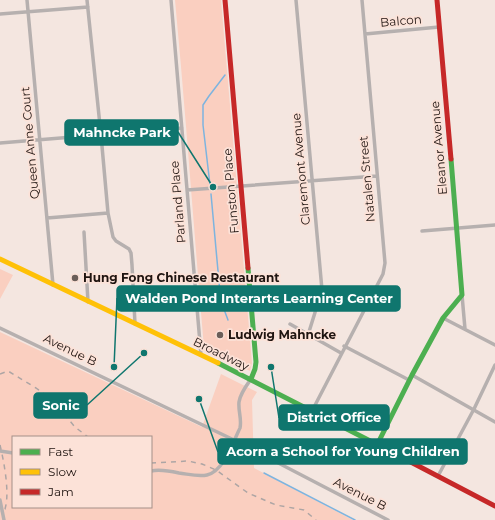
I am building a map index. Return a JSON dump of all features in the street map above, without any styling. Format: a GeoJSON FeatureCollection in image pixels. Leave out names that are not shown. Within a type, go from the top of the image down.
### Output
{"type":"FeatureCollection","features":[{"type":"Feature","properties":{"kind":"street","name":"Queen Anne Court"},"geometry":{"type":"LineString","coordinates":[[27,0],[53,284]]}},
{"type":"Feature","properties":{"kind":"street"},"geometry":{"type":"LineString","coordinates":[[87,0],[108,213],[113,237],[116,241],[129,249],[131,253],[135,324]]}},
{"type":"Feature","properties":{"kind":"street","name":"Parland Place"},"geometry":{"type":"LineString","coordinates":[[171,0],[201,355]]}},
{"type":"Feature","properties":{"kind":"street","name":"Funston Place"},"geometry":{"type":"LineString","coordinates":[[224,0],[256,362],[251,379]]}},
{"type":"Feature","properties":{"kind":"street","name":"Claremont Avenue"},"geometry":{"type":"LineString","coordinates":[[296,0],[322,290],[308,335]]}},
{"type":"Feature","properties":{"kind":"street","name":"Natalen Street"},"geometry":{"type":"LineString","coordinates":[[341,353],[383,274],[385,263],[362,0]]}},
{"type":"Feature","properties":{"kind":"street","name":"Eleanor Avenue"},"geometry":{"type":"LineString","coordinates":[[437,0],[465,329]]}},
{"type":"Feature","properties":{"kind":"street"},"geometry":{"type":"LineString","coordinates":[[0,14],[88,7]]}},
{"type":"Feature","properties":{"kind":"street","name":"Balcon"},"geometry":{"type":"LineString","coordinates":[[365,34],[439,27]]}},
{"type":"Feature","properties":{"kind":"street"},"geometry":{"type":"LineString","coordinates":[[0,143],[182,128]]}},
{"type":"Feature","properties":{"kind":"street"},"geometry":{"type":"LineString","coordinates":[[187,190],[377,176]]}},
{"type":"Feature","properties":{"kind":"street"},"geometry":{"type":"LineString","coordinates":[[47,218],[108,213]]}},
{"type":"Feature","properties":{"kind":"street"},"geometry":{"type":"LineString","coordinates":[[422,231],[495,225]]}},
{"type":"Feature","properties":{"kind":"street"},"geometry":{"type":"LineString","coordinates":[[84,232],[88,302]]}},
{"type":"Feature","properties":{"kind":"street"},"geometry":{"type":"LineString","coordinates":[[0,265],[3,261]]}},
{"type":"Feature","properties":{"kind":"street","name":"Broadway"},"geometry":{"type":"LineString","coordinates":[[3,261],[251,379],[495,506]]}},
{"type":"Feature","properties":{"kind":"street"},"geometry":{"type":"LineString","coordinates":[[377,445],[410,377],[443,318],[462,295]]}},
{"type":"Feature","properties":{"kind":"street"},"geometry":{"type":"LineString","coordinates":[[443,318],[495,345]]}},
{"type":"Feature","properties":{"kind":"street"},"geometry":{"type":"LineString","coordinates":[[290,324],[341,353],[312,411]]}},
{"type":"Feature","properties":{"kind":"street","name":"Avenue B"},"geometry":{"type":"LineString","coordinates":[[0,328],[234,440],[388,520]]}},
{"type":"Feature","properties":{"kind":"street"},"geometry":{"type":"LineString","coordinates":[[344,346],[474,409],[478,413],[495,422]]}},
{"type":"Feature","properties":{"kind":"street"},"geometry":{"type":"LineString","coordinates":[[438,476],[474,409],[495,365]]}},
{"type":"Feature","properties":{"kind":"street"},"geometry":{"type":"LineString","coordinates":[[152,471],[168,471],[199,476],[208,475],[216,470],[222,464],[241,423],[239,403],[240,397],[251,379]]}},
{"type":"Feature","properties":{"kind":"street"},"geometry":{"type":"LineString","coordinates":[[0,451],[12,453]]}},
{"type":"Feature","properties":{"kind":"street"},"geometry":{"type":"LineString","coordinates":[[0,500],[4,520]]}},
{"type":"Feature","properties":{"kind":"shaded area"},"geometry":{"type":"Polygon","coordinates":[[[175,0],[221,0],[252,363],[250,371],[204,348],[175,0]]]}},
{"type":"Feature","properties":{"kind":"shaded area"},"geometry":{"type":"Polygon","coordinates":[[[0,269],[13,275],[0,299],[0,269]]]}},
{"type":"Feature","properties":{"kind":"shaded area"},"geometry":{"type":"Polygon","coordinates":[[[0,332],[202,427],[221,374],[257,392],[252,400],[254,468],[353,520],[0,520],[0,332]]]}},
{"type":"Feature","properties":{"kind":"waterway"},"geometry":{"type":"LineString","coordinates":[[210,185],[203,125],[203,105],[225,75]]}},
{"type":"Feature","properties":{"kind":"waterway"},"geometry":{"type":"LineString","coordinates":[[211,194],[220,293],[222,304],[228,320]]}},
{"type":"Feature","properties":{"kind":"waterway"},"geometry":{"type":"LineString","coordinates":[[264,473],[355,520]]}},
{"type":"Feature","properties":{"kind":"railway"},"geometry":{"type":"LineString","coordinates":[[0,374],[8,371],[36,388],[52,400],[75,427],[87,436]]}},
{"type":"Feature","properties":{"kind":"railway"},"geometry":{"type":"LineString","coordinates":[[0,445],[7,486],[5,509],[0,511]]}},
{"type":"Feature","properties":{"kind":"railway"},"geometry":{"type":"LineString","coordinates":[[152,463],[188,461],[202,464],[216,470],[248,493],[276,505],[304,510],[316,520]]}},
{"type":"Feature","properties":{"kind":"traffic: fast"},"geometry":{"type":"LineString","coordinates":[[377,445],[412,375],[443,318],[462,295],[451,159]]}},
{"type":"Feature","properties":{"kind":"traffic: fast"},"geometry":{"type":"LineString","coordinates":[[248,268],[256,362],[251,379]]}},
{"type":"Feature","properties":{"kind":"traffic: fast"},"geometry":{"type":"LineString","coordinates":[[218,363],[382,447]]}},
{"type":"Feature","properties":{"kind":"traffic: slow"},"geometry":{"type":"LineString","coordinates":[[0,259],[218,363]]}},
{"type":"Feature","properties":{"kind":"traffic: jam"},"geometry":{"type":"LineString","coordinates":[[225,0],[248,268]]}},
{"type":"Feature","properties":{"kind":"traffic: jam"},"geometry":{"type":"LineString","coordinates":[[437,0],[451,159]]}},
{"type":"Feature","properties":{"kind":"traffic: jam"},"geometry":{"type":"LineString","coordinates":[[382,447],[495,506]]}},
{"type":"Feature","properties":{"kind":"place","name":"Mahncke Park"},"geometry":{"type":"Point","coordinates":[213,187]}},
{"type":"Feature","properties":{"kind":"place","name":"Hung Fong Chinese Restaurant"},"geometry":{"type":"Point","coordinates":[75,278]}},
{"type":"Feature","properties":{"kind":"place","name":"Ludwig Mahncke"},"geometry":{"type":"Point","coordinates":[220,335]}},
{"type":"Feature","properties":{"kind":"place","name":"Sonic"},"geometry":{"type":"Point","coordinates":[144,353]}},
{"type":"Feature","properties":{"kind":"place","name":"Walden Pond Interarts Learning Center"},"geometry":{"type":"Point","coordinates":[114,367]}},
{"type":"Feature","properties":{"kind":"place","name":"District Office"},"geometry":{"type":"Point","coordinates":[271,367]}},
{"type":"Feature","properties":{"kind":"place","name":"Acorn a School for Young Children"},"geometry":{"type":"Point","coordinates":[199,399]}}]}
